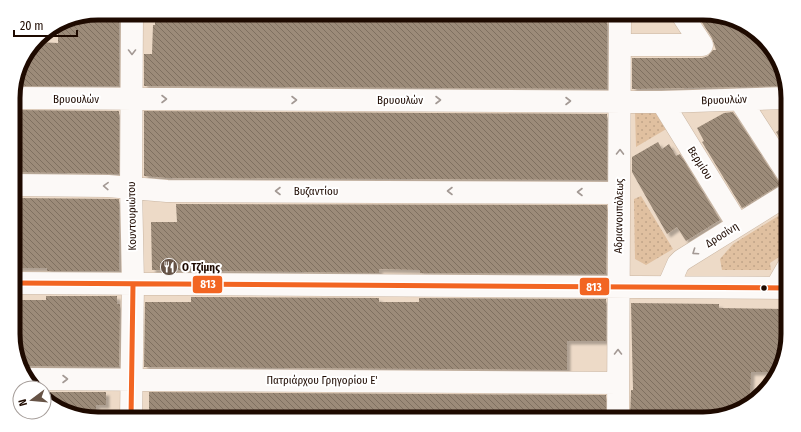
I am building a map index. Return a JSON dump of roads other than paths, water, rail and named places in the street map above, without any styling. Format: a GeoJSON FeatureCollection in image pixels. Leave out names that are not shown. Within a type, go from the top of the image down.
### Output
{"type":"FeatureCollection","features":[{"type":"Feature","properties":{"kind":"street","name":"Κουντουριώτου"},"geometry":{"type":"LineString","coordinates":[[131,412],[133,284],[131,187],[132,20]]}},
{"type":"Feature","properties":{"kind":"street","name":"Αδριανουπόλεως"},"geometry":{"type":"LineString","coordinates":[[618,412],[620,20]]}},
{"type":"Feature","properties":{"kind":"street"},"geometry":{"type":"LineString","coordinates":[[620,45],[702,45],[686,20]]}},
{"type":"Feature","properties":{"kind":"street","name":"Βρυουλών"},"geometry":{"type":"LineString","coordinates":[[20,98],[620,102],[781,98]]}},
{"type":"Feature","properties":{"kind":"street"},"geometry":{"type":"LineString","coordinates":[[740,100],[781,163]]}},
{"type":"Feature","properties":{"kind":"street","name":"Βερμίου"},"geometry":{"type":"LineString","coordinates":[[662,102],[738,225]]}},
{"type":"Feature","properties":{"kind":"street","name":"Βυζαντίου"},"geometry":{"type":"LineString","coordinates":[[20,185],[108,186],[168,191],[619,193]]}},
{"type":"Feature","properties":{"kind":"street","name":"Δροσίνη"},"geometry":{"type":"LineString","coordinates":[[668,287],[678,264],[682,260],[781,198]]}},
{"type":"Feature","properties":{"kind":"street"},"geometry":{"type":"LineString","coordinates":[[20,283],[781,288]]}},
{"type":"Feature","properties":{"kind":"street","name":"Πατριάρχου Γρηγορίου Ε'"},"geometry":{"type":"LineString","coordinates":[[34,378],[618,383]]}},
{"type":"Feature","properties":{"kind":"place","name":"Ο Τζίμης"},"geometry":{"type":"Point","coordinates":[169,267]}}]}
